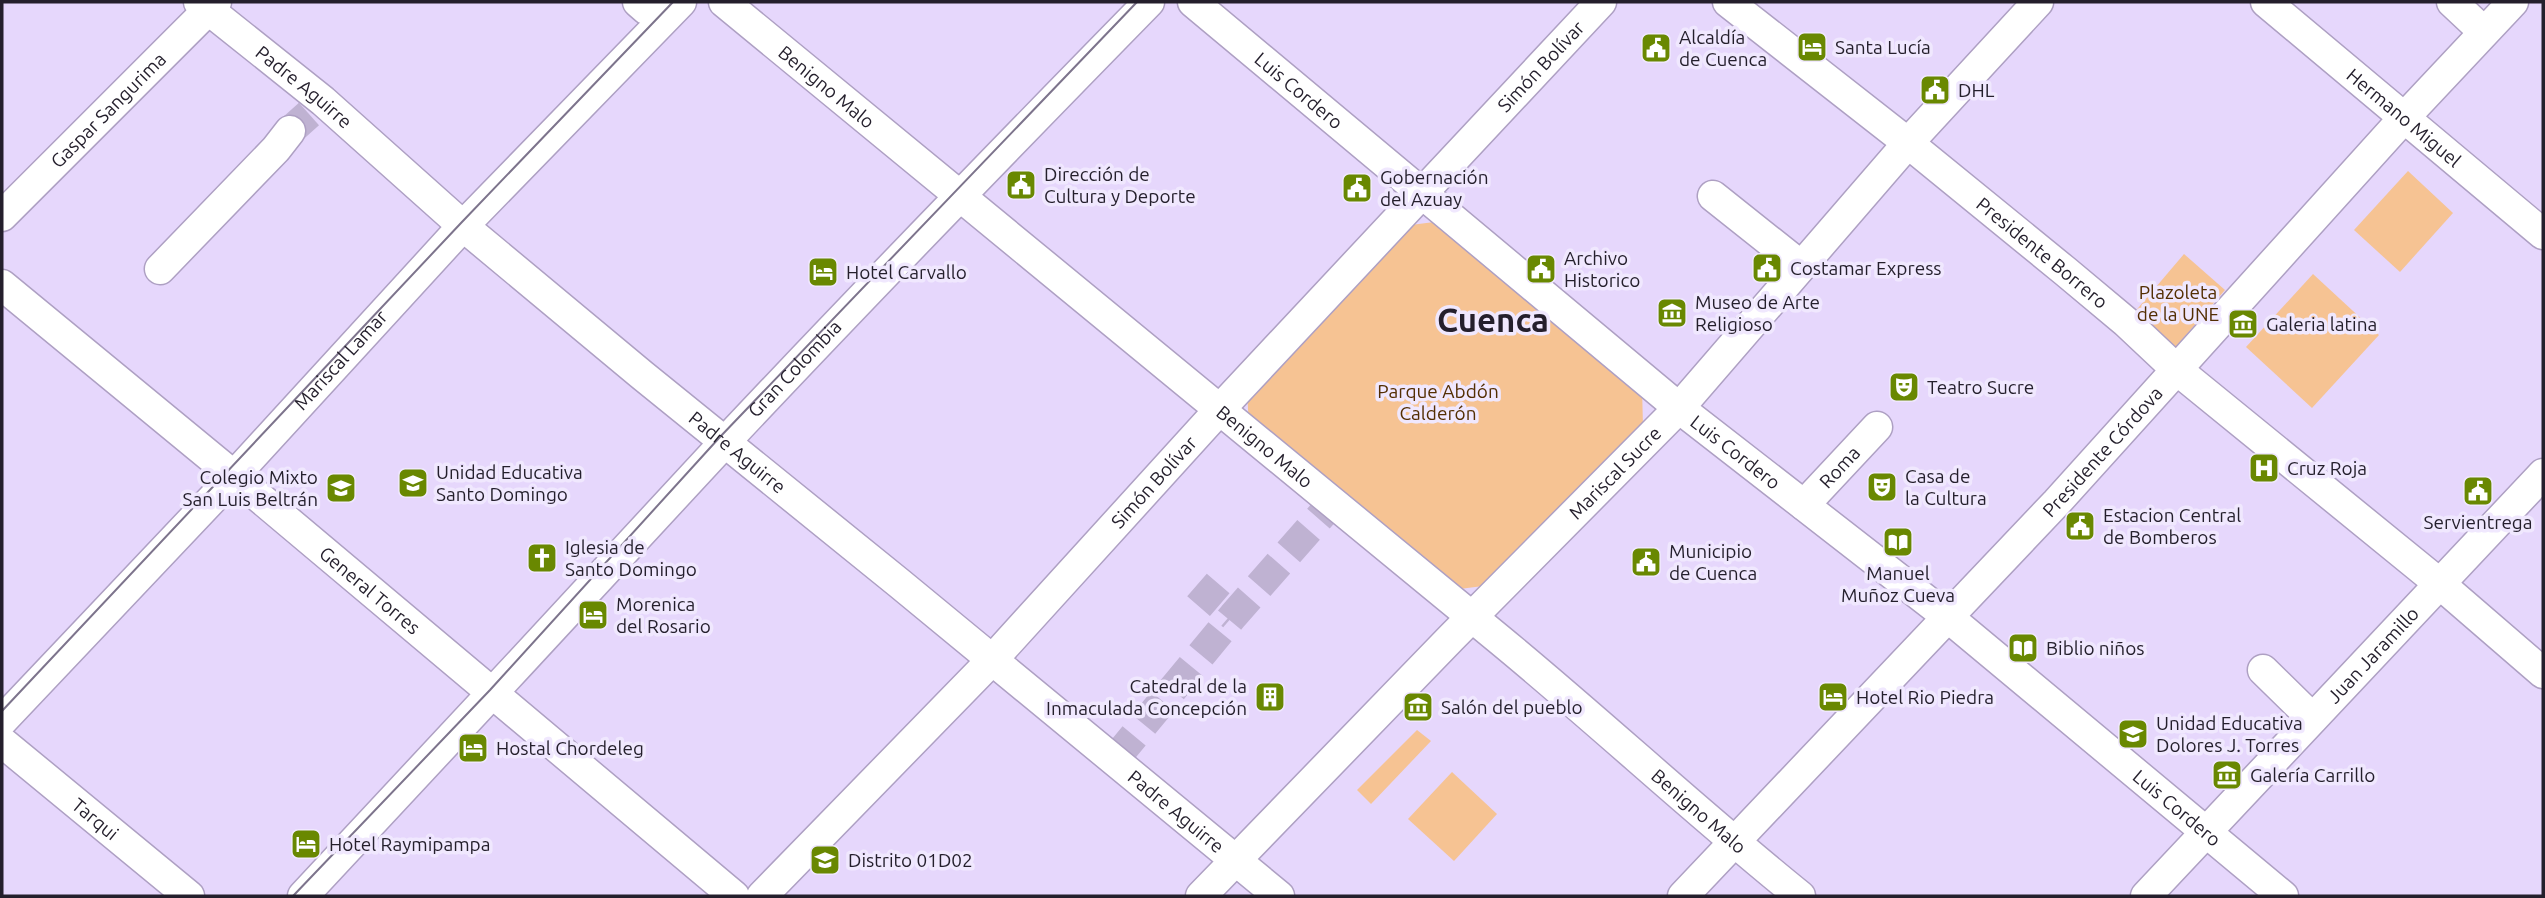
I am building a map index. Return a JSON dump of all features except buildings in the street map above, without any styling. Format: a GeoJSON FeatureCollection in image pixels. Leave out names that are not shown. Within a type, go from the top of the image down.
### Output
{"type":"FeatureCollection","features":[{"type":"Feature","properties":{"kind":"street"},"geometry":{"type":"LineString","coordinates":[[638,2],[646,9],[653,2]]}},
{"type":"Feature","properties":{"kind":"street","name":"Mariscal Lamar"},"geometry":{"type":"LineString","coordinates":[[2,721],[234,476],[463,226],[681,2]]}},
{"type":"Feature","properties":{"kind":"street","name":"Benigno Malo"},"geometry":{"type":"LineString","coordinates":[[724,2],[958,197],[1221,408],[1472,618],[1735,844],[1800,896]]}},
{"type":"Feature","properties":{"kind":"street","name":"Gran Colombia"},"geometry":{"type":"LineString","coordinates":[[303,896],[495,693],[725,443],[958,197],[1149,2]]}},
{"type":"Feature","properties":{"kind":"street","name":"Luis Cordero"},"geometry":{"type":"LineString","coordinates":[[1193,2],[1679,408],[1949,618],[2283,896]]}},
{"type":"Feature","properties":{"kind":"street","name":"Simón Bolívar"},"geometry":{"type":"LineString","coordinates":[[762,896],[992,660],[1221,408],[1601,2]]}},
{"type":"Feature","properties":{"kind":"street","name":"Presidente Borrero"},"geometry":{"type":"LineString","coordinates":[[1728,2],[1908,143],[2106,305],[2176,369],[2440,584],[2543,673]]}},
{"type":"Feature","properties":{"kind":"street","name":"Mariscal Sucre"},"geometry":{"type":"LineString","coordinates":[[1201,896],[1679,408],[1908,143],[2038,2]]}},
{"type":"Feature","properties":{"kind":"street","name":"Hermano Miguel"},"geometry":{"type":"LineString","coordinates":[[2266,2],[2543,234]]}},
{"type":"Feature","properties":{"kind":"street"},"geometry":{"type":"LineString","coordinates":[[2452,2],[2484,32]]}},
{"type":"Feature","properties":{"kind":"street","name":"Presidente Córdova"},"geometry":{"type":"LineString","coordinates":[[1683,896],[2057,502],[2403,119],[2513,2]]}},
{"type":"Feature","properties":{"kind":"street","name":"Padre Aguirre"},"geometry":{"type":"LineString","coordinates":[[208,4],[307,115],[463,226],[1279,896]]}},
{"type":"Feature","properties":{"kind":"street","name":"Gaspar Sangurima"},"geometry":{"type":"LineString","coordinates":[[2,216],[208,4]]}},
{"type":"Feature","properties":{"kind":"street"},"geometry":{"type":"LineString","coordinates":[[160,269],[307,115]]}},
{"type":"Feature","properties":{"kind":"street"},"geometry":{"type":"LineString","coordinates":[[1713,196],[1801,266]]}},
{"type":"Feature","properties":{"kind":"street","name":"General Torres"},"geometry":{"type":"LineString","coordinates":[[2,285],[495,693],[734,896]]}},
{"type":"Feature","properties":{"kind":"street","name":"Roma"},"geometry":{"type":"LineString","coordinates":[[1804,505],[1877,427]]}},
{"type":"Feature","properties":{"kind":"street","name":"Juan Jaramillo"},"geometry":{"type":"LineString","coordinates":[[2146,896],[2543,474]]}},
{"type":"Feature","properties":{"kind":"street"},"geometry":{"type":"LineString","coordinates":[[2263,670],[2312,718]]}},
{"type":"Feature","properties":{"kind":"street","name":"Tarqui"},"geometry":{"type":"LineString","coordinates":[[2,742],[189,896]]}},
{"type":"Feature","properties":{"kind":"green space"},"geometry":{"type":"Polygon","coordinates":[[[2408,171],[2453,213],[2400,272],[2354,230],[2408,171]]]}},
{"type":"Feature","properties":{"kind":"green space","name":"Parque Abdón Calderón"},"geometry":{"type":"Polygon","coordinates":[[[1442,221],[1642,387],[1643,427],[1483,586],[1444,591],[1249,429],[1247,389],[1403,226],[1442,221]]]}},
{"type":"Feature","properties":{"kind":"green space","name":"Plazoleta de la UNE"},"geometry":{"type":"Polygon","coordinates":[[[2184,254],[2225,290],[2173,350],[2133,314],[2184,254]]]}},
{"type":"Feature","properties":{"kind":"green space"},"geometry":{"type":"Polygon","coordinates":[[[2313,274],[2379,335],[2312,408],[2246,347],[2313,274]]]}},
{"type":"Feature","properties":{"kind":"green space"},"geometry":{"type":"Polygon","coordinates":[[[1417,730],[1431,741],[1371,804],[1357,790],[1417,730]]]}},
{"type":"Feature","properties":{"kind":"green space"},"geometry":{"type":"Polygon","coordinates":[[[1452,772],[1497,814],[1454,861],[1408,819],[1452,772]]]}},
{"type":"Feature","properties":{"kind":"tunnel"},"geometry":{"type":"LineString","coordinates":[[290,131],[309,114]]}},
{"type":"Feature","properties":{"kind":"tunnel"},"geometry":{"type":"LineString","coordinates":[[1115,759],[1233,616],[1333,502]]}},
{"type":"Feature","properties":{"kind":"tunnel"},"geometry":{"type":"LineString","coordinates":[[1197,585],[1233,616]]}},
{"type":"Feature","properties":{"kind":"tram line"},"geometry":{"type":"LineString","coordinates":[[2,711],[673,2]]}},
{"type":"Feature","properties":{"kind":"tram line"},"geometry":{"type":"LineString","coordinates":[[293,896],[490,690],[719,438],[1137,2]]}},
{"type":"Feature","properties":{"kind":"place","name":"Santa Lucía"},"geometry":{"type":"Point","coordinates":[1812,47]}},
{"type":"Feature","properties":{"kind":"place","name":"Alcaldía de Cuenca"},"geometry":{"type":"Point","coordinates":[1656,48]}},
{"type":"Feature","properties":{"kind":"place","name":"DHL"},"geometry":{"type":"Point","coordinates":[1935,90]}},
{"type":"Feature","properties":{"kind":"place","name":"Dirección de Cultura y Deporte"},"geometry":{"type":"Point","coordinates":[1021,185]}},
{"type":"Feature","properties":{"kind":"place","name":"Gobernación del Azuay"},"geometry":{"type":"Point","coordinates":[1357,188]}},
{"type":"Feature","properties":{"kind":"place","name":"Costamar Express"},"geometry":{"type":"Point","coordinates":[1767,268]}},
{"type":"Feature","properties":{"kind":"place","name":"Archivo Historico"},"geometry":{"type":"Point","coordinates":[1541,269]}},
{"type":"Feature","properties":{"kind":"place","name":"Hotel Carvallo"},"geometry":{"type":"Point","coordinates":[823,272]}},
{"type":"Feature","properties":{"kind":"place","name":"Museo de Arte Religioso"},"geometry":{"type":"Point","coordinates":[1672,313]}},
{"type":"Feature","properties":{"kind":"place","name":"Galeria latina"},"geometry":{"type":"Point","coordinates":[2243,324]}},
{"type":"Feature","properties":{"kind":"place","name":"Teatro Sucre"},"geometry":{"type":"Point","coordinates":[1904,387]}},
{"type":"Feature","properties":{"kind":"place","name":"Cruz Roja"},"geometry":{"type":"Point","coordinates":[2264,468]}},
{"type":"Feature","properties":{"kind":"place","name":"Unidad Educativa Santo Domingo"},"geometry":{"type":"Point","coordinates":[413,483]}},
{"type":"Feature","properties":{"kind":"place","name":"Casa de la Cultura"},"geometry":{"type":"Point","coordinates":[1882,487]}},
{"type":"Feature","properties":{"kind":"place","name":"Colegio Mixto San Luis Beltrán"},"geometry":{"type":"Point","coordinates":[341,488]}},
{"type":"Feature","properties":{"kind":"place","name":"Servientrega"},"geometry":{"type":"Point","coordinates":[2478,491]}},
{"type":"Feature","properties":{"kind":"place","name":"Estacion Central de Bomberos"},"geometry":{"type":"Point","coordinates":[2080,526]}},
{"type":"Feature","properties":{"kind":"place","name":"Manuel Muñoz Cueva"},"geometry":{"type":"Point","coordinates":[1898,542]}},
{"type":"Feature","properties":{"kind":"place","name":"Iglesia de Santo Domingo"},"geometry":{"type":"Point","coordinates":[542,558]}},
{"type":"Feature","properties":{"kind":"place","name":"Municipio de Cuenca"},"geometry":{"type":"Point","coordinates":[1646,562]}},
{"type":"Feature","properties":{"kind":"place","name":"Morenica del Rosario"},"geometry":{"type":"Point","coordinates":[593,615]}},
{"type":"Feature","properties":{"kind":"place","name":"Biblio niños"},"geometry":{"type":"Point","coordinates":[2023,648]}},
{"type":"Feature","properties":{"kind":"place","name":"Catedral de la Inmaculada Concepción"},"geometry":{"type":"Point","coordinates":[1270,697]}},
{"type":"Feature","properties":{"kind":"place","name":"Hotel Rio Piedra"},"geometry":{"type":"Point","coordinates":[1833,697]}},
{"type":"Feature","properties":{"kind":"place","name":"Salón del pueblo"},"geometry":{"type":"Point","coordinates":[1418,707]}},
{"type":"Feature","properties":{"kind":"place","name":"Unidad Educativa Dolores J. Torres"},"geometry":{"type":"Point","coordinates":[2133,734]}},
{"type":"Feature","properties":{"kind":"place","name":"Hostal Chordeleg"},"geometry":{"type":"Point","coordinates":[473,748]}},
{"type":"Feature","properties":{"kind":"place","name":"Galería Carrillo"},"geometry":{"type":"Point","coordinates":[2227,775]}},
{"type":"Feature","properties":{"kind":"place","name":"Hotel Raymipampa"},"geometry":{"type":"Point","coordinates":[306,844]}},
{"type":"Feature","properties":{"kind":"place","name":"Distrito 01D02"},"geometry":{"type":"Point","coordinates":[825,860]}},
{"type":"Feature","properties":{"kind":"district","name":"Cuenca"},"geometry":{"type":"Point","coordinates":[1493,320]}}]}
